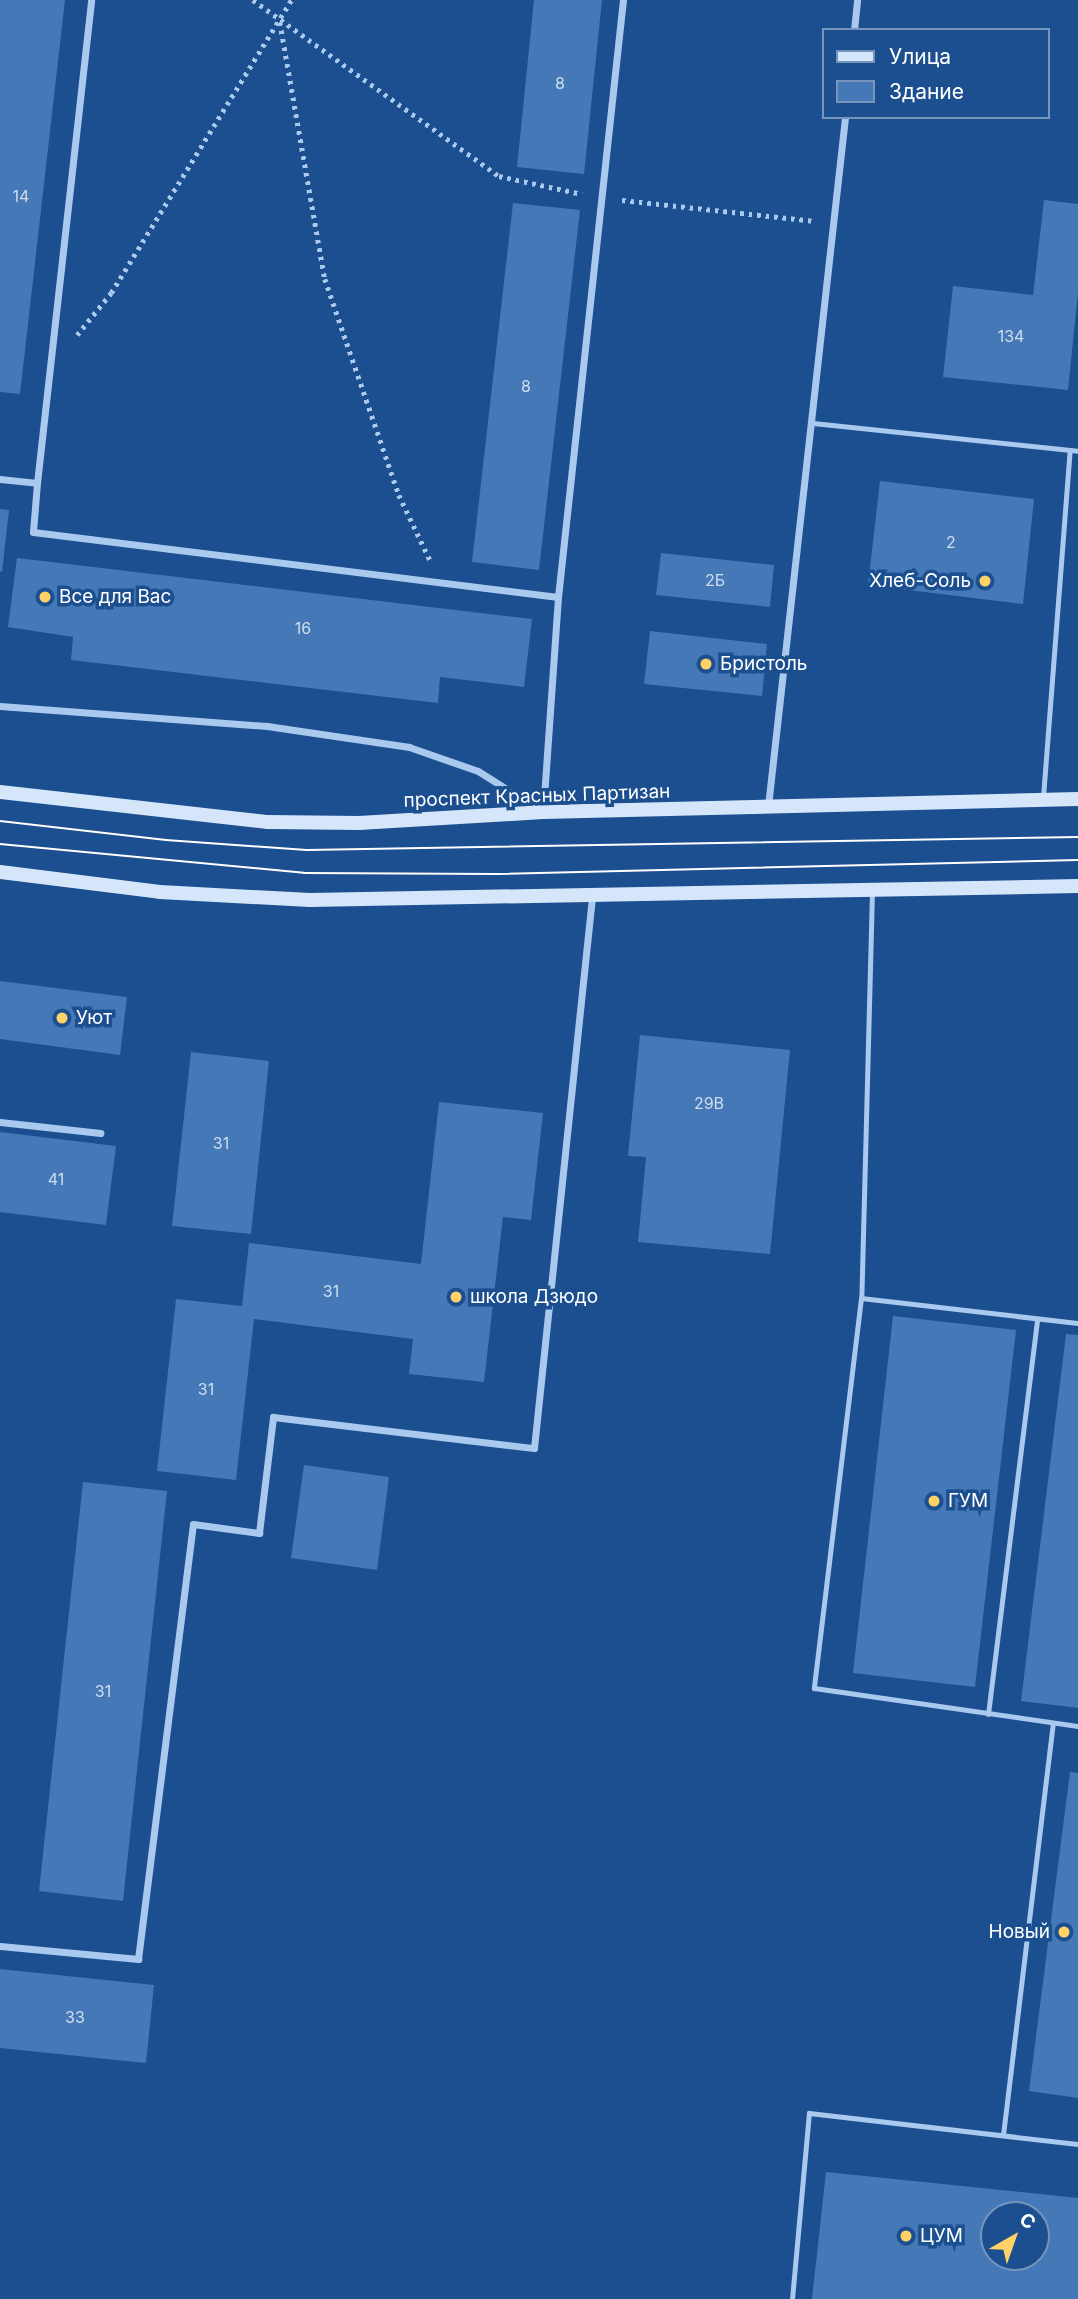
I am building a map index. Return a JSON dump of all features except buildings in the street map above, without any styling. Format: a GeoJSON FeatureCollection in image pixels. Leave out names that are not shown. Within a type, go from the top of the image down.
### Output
{"type":"FeatureCollection","features":[{"type":"Feature","properties":{"kind":"main road","name":"проспект Красных Партизан"},"geometry":{"type":"LineString","coordinates":[[0,792],[268,822],[359,823],[544,812],[1078,799]]}},
{"type":"Feature","properties":{"kind":"main road"},"geometry":{"type":"LineString","coordinates":[[0,872],[160,892],[310,900],[592,897],[1078,886]]}},
{"type":"Feature","properties":{"kind":"street"},"geometry":{"type":"LineString","coordinates":[[91,0],[33,532],[558,597]]}},
{"type":"Feature","properties":{"kind":"street"},"geometry":{"type":"LineString","coordinates":[[0,706],[267,726],[409,747],[478,771],[544,812],[558,597],[623,0]]}},
{"type":"Feature","properties":{"kind":"street"},"geometry":{"type":"LineString","coordinates":[[854,28],[857,0]]}},
{"type":"Feature","properties":{"kind":"street"},"geometry":{"type":"LineString","coordinates":[[768,807],[813,423],[845,119]]}},
{"type":"Feature","properties":{"kind":"street"},"geometry":{"type":"LineString","coordinates":[[0,479],[37,483]]}},
{"type":"Feature","properties":{"kind":"street"},"geometry":{"type":"LineString","coordinates":[[0,1946],[138,1959],[193,1524],[259,1533],[273,1417],[534,1448],[592,897]]}},
{"type":"Feature","properties":{"kind":"street"},"geometry":{"type":"LineString","coordinates":[[0,1122],[100,1133]]}},
{"type":"Feature","properties":{"kind":"lane"},"geometry":{"type":"LineString","coordinates":[[813,423],[1078,451]]}},
{"type":"Feature","properties":{"kind":"lane"},"geometry":{"type":"LineString","coordinates":[[1043,800],[1070,450]]}},
{"type":"Feature","properties":{"kind":"lane"},"geometry":{"type":"LineString","coordinates":[[872,891],[861,1298],[814,1688],[1078,1726]]}},
{"type":"Feature","properties":{"kind":"lane"},"geometry":{"type":"LineString","coordinates":[[861,1298],[1078,1323]]}},
{"type":"Feature","properties":{"kind":"lane"},"geometry":{"type":"LineString","coordinates":[[988,1714],[1037,1319]]}},
{"type":"Feature","properties":{"kind":"lane"},"geometry":{"type":"LineString","coordinates":[[1003,2136],[1053,1723]]}},
{"type":"Feature","properties":{"kind":"lane"},"geometry":{"type":"LineString","coordinates":[[792,2299],[809,2113],[1078,2144]]}},
{"type":"Feature","properties":{"kind":"path"},"geometry":{"type":"LineString","coordinates":[[253,0],[499,176],[601,198],[834,223]]}},
{"type":"Feature","properties":{"kind":"path"},"geometry":{"type":"LineString","coordinates":[[50,367],[111,293],[291,0]]}},
{"type":"Feature","properties":{"kind":"path"},"geometry":{"type":"LineString","coordinates":[[280,21],[325,279],[399,495],[440,582]]}},
{"type":"Feature","properties":{"kind":"tram line"},"geometry":{"type":"LineString","coordinates":[[0,821],[166,840],[307,850],[1078,837]]}},
{"type":"Feature","properties":{"kind":"tram line"},"geometry":{"type":"LineString","coordinates":[[0,844],[304,873],[497,874],[1078,860]]}},
{"type":"Feature","properties":{"kind":"place","name":"Хлеб-Соль"},"geometry":{"type":"Point","coordinates":[985,581]}},
{"type":"Feature","properties":{"kind":"place","name":"Все для Вас"},"geometry":{"type":"Point","coordinates":[45,597]}},
{"type":"Feature","properties":{"kind":"place","name":"Бристоль"},"geometry":{"type":"Point","coordinates":[706,664]}},
{"type":"Feature","properties":{"kind":"place","name":"Уют"},"geometry":{"type":"Point","coordinates":[62,1018]}},
{"type":"Feature","properties":{"kind":"place","name":"школа Дзюдо"},"geometry":{"type":"Point","coordinates":[456,1297]}},
{"type":"Feature","properties":{"kind":"place","name":"ГУМ"},"geometry":{"type":"Point","coordinates":[934,1501]}},
{"type":"Feature","properties":{"kind":"place","name":"Новый"},"geometry":{"type":"Point","coordinates":[1064,1932]}},
{"type":"Feature","properties":{"kind":"place","name":"ЦУМ"},"geometry":{"type":"Point","coordinates":[906,2236]}}]}
